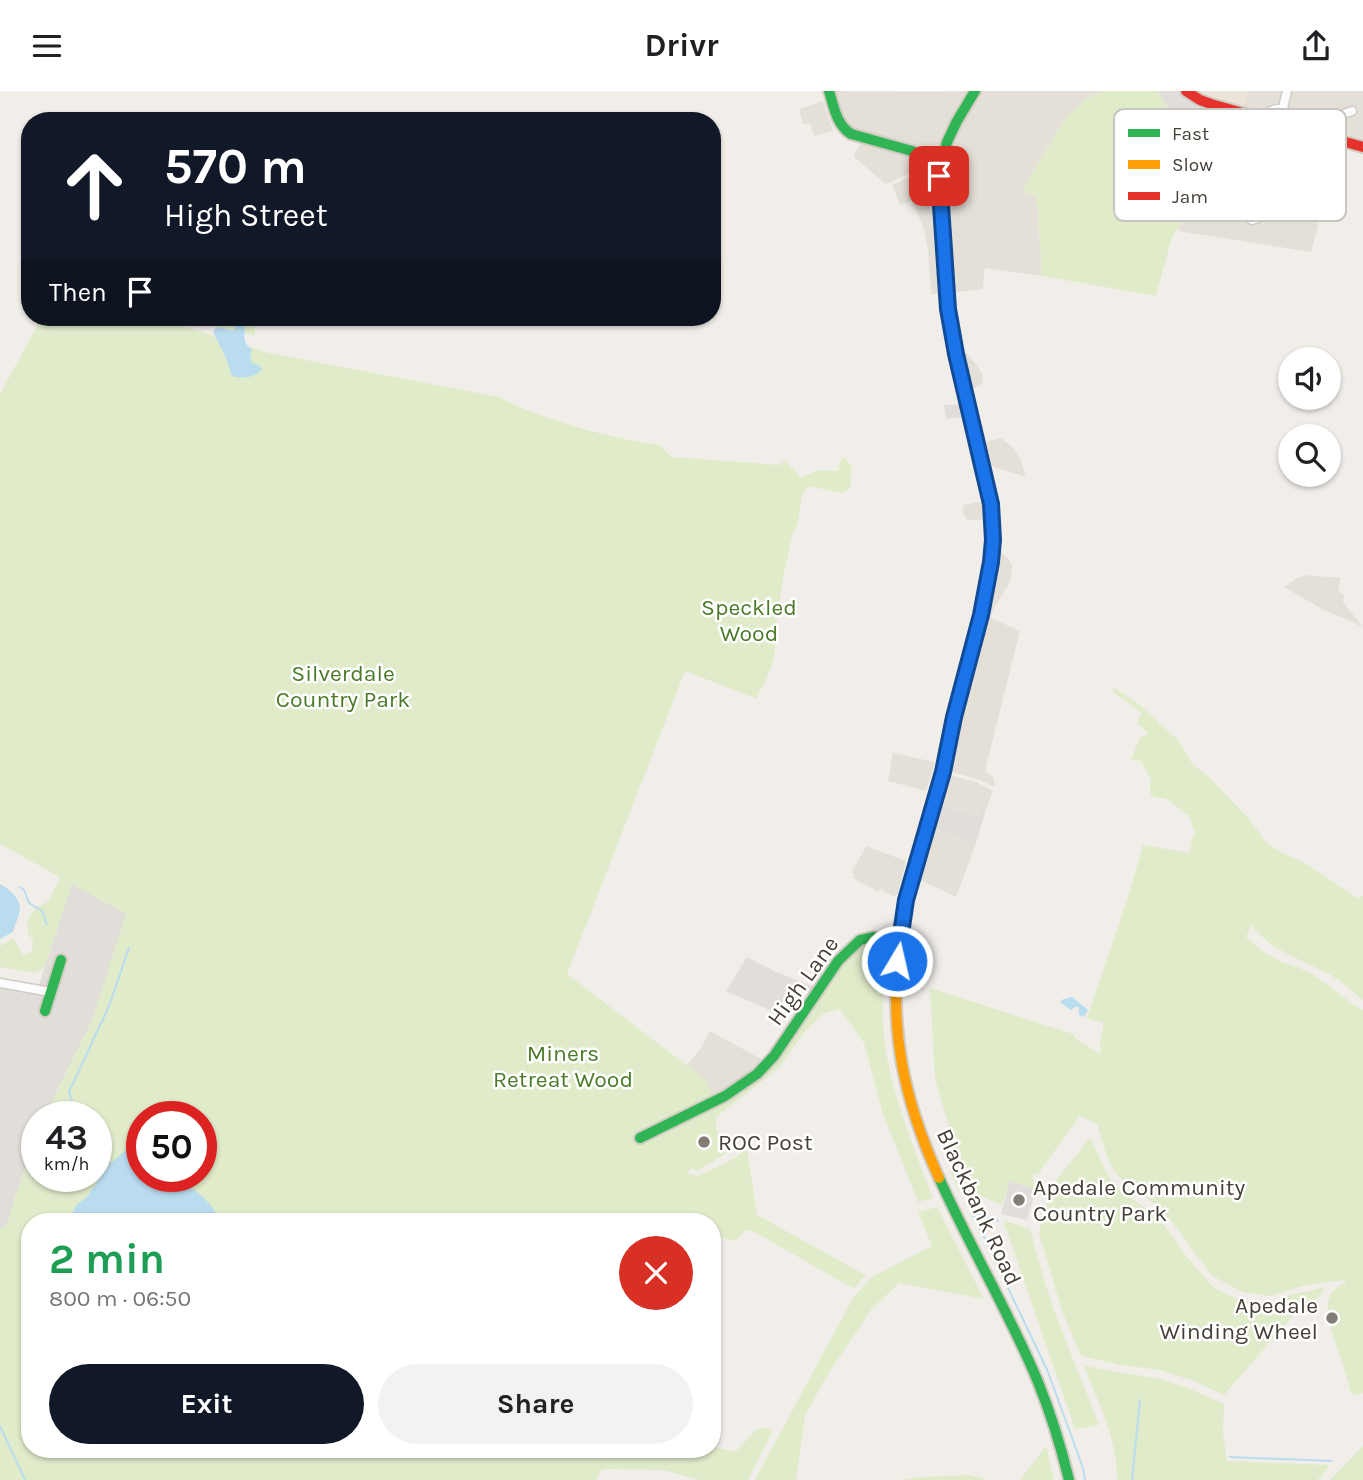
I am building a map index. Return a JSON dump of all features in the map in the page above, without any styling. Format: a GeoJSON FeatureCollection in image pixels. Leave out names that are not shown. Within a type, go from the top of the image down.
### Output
{"type":"FeatureCollection","features":[{"type":"Feature","properties":{"kind":"main road"},"geometry":{"type":"LineString","coordinates":[[829,91],[836,116],[845,131],[912,151],[940,165]]}},
{"type":"Feature","properties":{"kind":"main road"},"geometry":{"type":"LineString","coordinates":[[899,942],[915,868],[943,772],[954,717],[981,615],[993,540],[991,504],[948,309],[939,176],[948,139],[975,91]]}},
{"type":"Feature","properties":{"kind":"main road"},"geometry":{"type":"LineString","coordinates":[[1186,91],[1200,100],[1231,109]]}},
{"type":"Feature","properties":{"kind":"main road"},"geometry":{"type":"LineString","coordinates":[[1346,142],[1363,147]]}},
{"type":"Feature","properties":{"kind":"main road","name":"High Lane"},"geometry":{"type":"LineString","coordinates":[[640,1138],[725,1096],[757,1074],[774,1056],[838,961],[860,940],[873,937],[899,942]]}},
{"type":"Feature","properties":{"kind":"main road","name":"Blackbank Road"},"geometry":{"type":"LineString","coordinates":[[899,942],[895,981],[896,1027],[902,1073],[912,1111],[947,1198],[1015,1329],[1043,1393],[1059,1439],[1069,1480]]}},
{"type":"Feature","properties":{"kind":"main road"},"geometry":{"type":"LineString","coordinates":[[45,1011],[61,960]]}},
{"type":"Feature","properties":{"kind":"street"},"geometry":{"type":"LineString","coordinates":[[1278,109],[1283,108],[1287,91]]}},
{"type":"Feature","properties":{"kind":"street"},"geometry":{"type":"LineString","coordinates":[[1346,112],[1352,111]]}},
{"type":"Feature","properties":{"kind":"street"},"geometry":{"type":"LineString","coordinates":[[0,983],[51,992]]}},
{"type":"Feature","properties":{"kind":"shaded area"},"geometry":{"type":"Polygon","coordinates":[[[833,91],[970,91],[952,118],[935,156],[913,146],[851,129],[843,121],[833,91]]]}},
{"type":"Feature","properties":{"kind":"shaded area"},"geometry":{"type":"Polygon","coordinates":[[[979,91],[1103,91],[1084,101],[1066,117],[1022,190],[1037,197],[1042,276],[985,268],[983,289],[950,293],[942,171],[949,146],[979,91]]]}},
{"type":"Feature","properties":{"kind":"shaded area"},"geometry":{"type":"Polygon","coordinates":[[[1157,91],[1180,91],[1202,109],[1169,109],[1157,91]]]}},
{"type":"Feature","properties":{"kind":"shaded area"},"geometry":{"type":"Polygon","coordinates":[[[1197,91],[1249,91],[1243,107],[1204,97],[1197,91]]]}},
{"type":"Feature","properties":{"kind":"shaded area"},"geometry":{"type":"Polygon","coordinates":[[[1249,91],[1363,91],[1363,141],[1346,144],[1346,109],[1240,109],[1249,91]]]}},
{"type":"Feature","properties":{"kind":"shaded area"},"geometry":{"type":"Polygon","coordinates":[[[823,101],[833,131],[814,136],[810,123],[803,124],[799,109],[823,101]]]}},
{"type":"Feature","properties":{"kind":"shaded area"},"geometry":{"type":"Polygon","coordinates":[[[862,142],[900,151],[926,166],[886,184],[854,157],[862,142]]]}},
{"type":"Feature","properties":{"kind":"shaded area"},"geometry":{"type":"Polygon","coordinates":[[[928,169],[933,181],[943,294],[931,294],[928,249],[915,207],[911,201],[900,205],[892,185],[928,169]]]}},
{"type":"Feature","properties":{"kind":"shaded area"},"geometry":{"type":"Polygon","coordinates":[[[1181,221],[1319,221],[1311,252],[1178,231],[1181,221]]]}},
{"type":"Feature","properties":{"kind":"shaded area"},"geometry":{"type":"Polygon","coordinates":[[[966,353],[983,375],[982,384],[968,392],[959,355],[966,353]]]}},
{"type":"Feature","properties":{"kind":"shaded area"},"geometry":{"type":"Polygon","coordinates":[[[961,404],[962,417],[946,419],[944,405],[961,404]]]}},
{"type":"Feature","properties":{"kind":"shaded area"},"geometry":{"type":"Polygon","coordinates":[[[1001,438],[1020,457],[1026,477],[985,464],[981,443],[1001,438]]]}},
{"type":"Feature","properties":{"kind":"shaded area"},"geometry":{"type":"Polygon","coordinates":[[[984,501],[987,520],[967,520],[963,505],[984,501]]]}},
{"type":"Feature","properties":{"kind":"shaded area"},"geometry":{"type":"Polygon","coordinates":[[[995,551],[1008,558],[1012,566],[1010,582],[991,618],[1020,631],[985,771],[994,778],[994,787],[948,771],[965,682],[969,683],[988,599],[995,551]]]}},
{"type":"Feature","properties":{"kind":"shaded area"},"geometry":{"type":"Polygon","coordinates":[[[1307,575],[1341,578],[1338,591],[1345,595],[1343,602],[1363,627],[1322,609],[1284,587],[1307,575]]]}},
{"type":"Feature","properties":{"kind":"shaded area"},"geometry":{"type":"Polygon","coordinates":[[[893,753],[935,762],[926,791],[888,781],[893,753]]]}},
{"type":"Feature","properties":{"kind":"shaded area"},"geometry":{"type":"Polygon","coordinates":[[[945,774],[976,782],[993,791],[986,810],[982,809],[979,816],[938,803],[945,774]]]}},
{"type":"Feature","properties":{"kind":"shaded area"},"geometry":{"type":"Polygon","coordinates":[[[938,803],[978,816],[982,809],[986,810],[975,846],[931,827],[938,803]]]}},
{"type":"Feature","properties":{"kind":"shaded area"},"geometry":{"type":"Polygon","coordinates":[[[931,827],[975,846],[956,897],[916,878],[931,827]]]}},
{"type":"Feature","properties":{"kind":"shaded area"},"geometry":{"type":"Polygon","coordinates":[[[866,846],[906,861],[898,893],[894,897],[880,889],[878,892],[853,878],[852,872],[866,846]]]}},
{"type":"Feature","properties":{"kind":"shaded area"},"geometry":{"type":"Polygon","coordinates":[[[72,884],[127,914],[92,1020],[52,1101],[21,1101],[21,1180],[7,1226],[0,1229],[0,987],[36,994],[72,884]]]}},
{"type":"Feature","properties":{"kind":"shaded area"},"geometry":{"type":"Polygon","coordinates":[[[747,957],[817,988],[812,993],[794,987],[774,1012],[726,991],[747,957]]]}},
{"type":"Feature","properties":{"kind":"shaded area"},"geometry":{"type":"Polygon","coordinates":[[[710,1031],[765,1061],[758,1069],[713,1100],[687,1065],[710,1031]]]}},
{"type":"Feature","properties":{"kind":"shaded area","name":"Apedale Community Country Park"},"geometry":{"type":"Polygon","coordinates":[[[1010,1181],[1036,1190],[1027,1220],[1001,1214],[1010,1181]]]}},
{"type":"Feature","properties":{"kind":"green space"},"geometry":{"type":"Polygon","coordinates":[[[1103,91],[1157,91],[1169,109],[1114,109],[1114,221],[1182,221],[1172,237],[1156,296],[1042,276],[1037,197],[1022,190],[1066,117],[1084,101],[1103,91]]]}},
{"type":"Feature","properties":{"kind":"green space","name":"Silverdale Country Park"},"geometry":{"type":"Polygon","coordinates":[[[37,326],[182,326],[269,353],[499,397],[536,414],[578,427],[660,445],[671,457],[780,465],[785,460],[801,478],[818,470],[838,471],[841,460],[845,457],[852,468],[850,488],[843,493],[808,486],[804,491],[784,573],[774,659],[757,699],[685,671],[567,974],[706,1080],[713,1100],[663,1131],[708,1110],[745,1087],[779,1059],[844,963],[868,942],[882,945],[885,948],[883,1021],[889,1065],[905,1123],[933,1198],[918,1202],[883,1114],[864,1043],[840,1009],[824,1013],[806,1030],[779,1068],[716,1117],[716,1129],[726,1154],[697,1171],[691,1168],[687,1174],[698,1176],[747,1149],[757,1215],[865,1275],[854,1289],[753,1231],[746,1230],[736,1241],[721,1238],[721,1213],[21,1213],[21,1458],[721,1458],[721,1448],[735,1452],[757,1429],[767,1428],[772,1432],[748,1480],[701,1480],[662,1470],[602,1469],[596,1480],[0,1480],[0,1229],[7,1225],[21,1180],[21,1192],[112,1192],[112,1101],[52,1101],[92,1020],[126,914],[72,884],[45,967],[36,973],[0,967],[0,946],[13,938],[23,955],[32,952],[33,941],[28,933],[27,921],[36,907],[48,902],[60,877],[0,844],[0,394],[37,326]]]}},
{"type":"Feature","properties":{"kind":"green space"},"geometry":{"type":"Polygon","coordinates":[[[255,326],[255,336],[245,333],[245,328],[234,331],[214,327],[255,326]]]}},
{"type":"Feature","properties":{"kind":"green space"},"geometry":{"type":"Polygon","coordinates":[[[1114,688],[1135,701],[1178,740],[1193,765],[1206,774],[1250,820],[1265,841],[1280,852],[1303,862],[1357,898],[1363,896],[1363,1000],[1332,976],[1277,948],[1251,925],[1246,937],[1270,956],[1315,976],[1363,1010],[1363,1393],[1351,1393],[1328,1316],[1330,1296],[1345,1280],[1306,1285],[1270,1296],[1243,1292],[1212,1276],[1172,1222],[1112,1168],[1097,1124],[1080,1116],[1038,1174],[1032,1174],[1036,1190],[1010,1181],[1002,1205],[963,1189],[959,1191],[949,1170],[962,1168],[935,1080],[930,988],[1073,1034],[1077,1040],[1101,1054],[1104,1023],[1087,1018],[1143,845],[1190,853],[1195,833],[1189,816],[1165,798],[1151,795],[1151,780],[1141,761],[1131,760],[1140,737],[1147,735],[1137,724],[1142,713],[1112,691],[1114,688]]]}},
{"type":"Feature","properties":{"kind":"green space"},"geometry":{"type":"Polygon","coordinates":[[[1089,1139],[1118,1189],[1161,1222],[1214,1288],[1253,1303],[1275,1303],[1298,1310],[1224,1395],[1194,1381],[1160,1370],[1081,1356],[1062,1311],[1039,1233],[1043,1214],[1057,1179],[1089,1139]]]}},
{"type":"Feature","properties":{"kind":"green space"},"geometry":{"type":"Polygon","coordinates":[[[937,1207],[984,1299],[899,1283],[871,1310],[826,1377],[805,1416],[796,1480],[755,1480],[853,1298],[872,1277],[932,1246],[918,1212],[937,1207]]]}},
{"type":"Feature","properties":{"kind":"green space"},"geometry":{"type":"Polygon","coordinates":[[[1003,1220],[1030,1229],[1052,1304],[1099,1425],[1075,1429],[1003,1220]]]}},
{"type":"Feature","properties":{"kind":"green space"},"geometry":{"type":"Polygon","coordinates":[[[1326,1287],[1312,1307],[1279,1298],[1326,1287]]]}},
{"type":"Feature","properties":{"kind":"green space"},"geometry":{"type":"Polygon","coordinates":[[[1084,1366],[1160,1379],[1224,1404],[1223,1433],[1227,1461],[1330,1465],[1317,1480],[1117,1480],[1111,1436],[1084,1366]]]}},
{"type":"Feature","properties":{"kind":"green space"},"geometry":{"type":"Polygon","coordinates":[[[1363,1445],[1363,1480],[1330,1480],[1362,1447],[1363,1445]]]}},
{"type":"Feature","properties":{"kind":"green space"},"geometry":{"type":"Polygon","coordinates":[[[1046,1446],[1054,1480],[1020,1480],[1046,1446]]]}},
{"type":"Feature","properties":{"kind":"green space"},"geometry":{"type":"Polygon","coordinates":[[[970,1475],[988,1480],[898,1480],[922,1477],[970,1475]]]}},
{"type":"Feature","properties":{"kind":"water"},"geometry":{"type":"Polygon","coordinates":[[[235,326],[245,328],[246,343],[252,349],[252,363],[259,365],[262,370],[259,373],[244,378],[232,376],[213,332],[216,327],[234,331],[235,326]]]}},
{"type":"Feature","properties":{"kind":"water"},"geometry":{"type":"Polygon","coordinates":[[[0,884],[13,893],[20,907],[13,932],[0,939],[0,884]]]}},
{"type":"Feature","properties":{"kind":"water"},"geometry":{"type":"Polygon","coordinates":[[[1072,997],[1088,1010],[1084,1017],[1079,1015],[1079,1007],[1071,1010],[1061,1003],[1061,1000],[1072,997]]]}},
{"type":"Feature","properties":{"kind":"water"},"geometry":{"type":"Polygon","coordinates":[[[126,1150],[126,1192],[196,1192],[216,1213],[72,1213],[77,1204],[90,1192],[112,1192],[112,1162],[126,1150]]]}},
{"type":"Feature","properties":{"kind":"waterway"},"geometry":{"type":"LineString","coordinates":[[20,887],[29,903],[42,911],[47,925]]}},
{"type":"Feature","properties":{"kind":"waterway"},"geometry":{"type":"LineString","coordinates":[[72,1101],[69,1092],[109,1006],[129,948]]}},
{"type":"Feature","properties":{"kind":"waterway"},"geometry":{"type":"LineString","coordinates":[[998,1221],[972,1212],[1048,1372],[1085,1480]]}},
{"type":"Feature","properties":{"kind":"waterway"},"geometry":{"type":"LineString","coordinates":[[1132,1480],[1140,1400]]}},
{"type":"Feature","properties":{"kind":"waterway"},"geometry":{"type":"LineString","coordinates":[[0,1426],[25,1480]]}},
{"type":"Feature","properties":{"kind":"waterway"},"geometry":{"type":"LineString","coordinates":[[1230,1457],[1331,1461]]}},
{"type":"Feature","properties":{"kind":"traffic: fast"},"geometry":{"type":"LineString","coordinates":[[829,91],[839,120],[851,134],[912,151],[940,165]]}},
{"type":"Feature","properties":{"kind":"traffic: fast"},"geometry":{"type":"LineString","coordinates":[[973,646],[989,574],[992,528],[986,483],[950,324],[939,176],[947,142],[975,91]]}},
{"type":"Feature","properties":{"kind":"traffic: fast"},"geometry":{"type":"LineString","coordinates":[[640,1138],[725,1096],[757,1074],[774,1056],[838,961],[860,940],[873,937],[899,942]]}},
{"type":"Feature","properties":{"kind":"traffic: fast"},"geometry":{"type":"LineString","coordinates":[[45,1011],[61,960]]}},
{"type":"Feature","properties":{"kind":"traffic: fast"},"geometry":{"type":"LineString","coordinates":[[939,1178],[1038,1382],[1069,1480]]}},
{"type":"Feature","properties":{"kind":"traffic: slow"},"geometry":{"type":"LineString","coordinates":[[899,946],[896,1008],[902,1065],[917,1121],[939,1178]]}},
{"type":"Feature","properties":{"kind":"traffic: jam"},"geometry":{"type":"LineString","coordinates":[[1186,91],[1200,100],[1229,109]]}},
{"type":"Feature","properties":{"kind":"traffic: jam"},"geometry":{"type":"LineString","coordinates":[[1346,142],[1363,147]]}},
{"type":"Feature","properties":{"kind":"traffic: jam"},"geometry":{"type":"LineString","coordinates":[[899,946],[912,881],[943,773],[973,646]]}},
{"type":"Feature","properties":{"kind":"place","name":"ROC Post"},"geometry":{"type":"Point","coordinates":[704,1142]}},
{"type":"Feature","properties":{"kind":"place","name":"Apedale Community Country Park"},"geometry":{"type":"Point","coordinates":[1019,1200]}},
{"type":"Feature","properties":{"kind":"place","name":"Apedale Winding Wheel"},"geometry":{"type":"Point","coordinates":[1332,1318]}},
{"type":"Feature","properties":{"kind":"route"},"geometry":{"type":"LineString","coordinates":[[897,961],[906,900],[943,772],[954,717],[981,615],[993,540],[991,504],[948,309],[939,176]]}},
{"type":"Feature","properties":{"kind":"park label","name":"Speckled Wood"},"geometry":{"type":"Point","coordinates":[749,620]}},
{"type":"Feature","properties":{"kind":"park label","name":"Miners Retreat Wood"},"geometry":{"type":"Point","coordinates":[563,1066]}}]}
